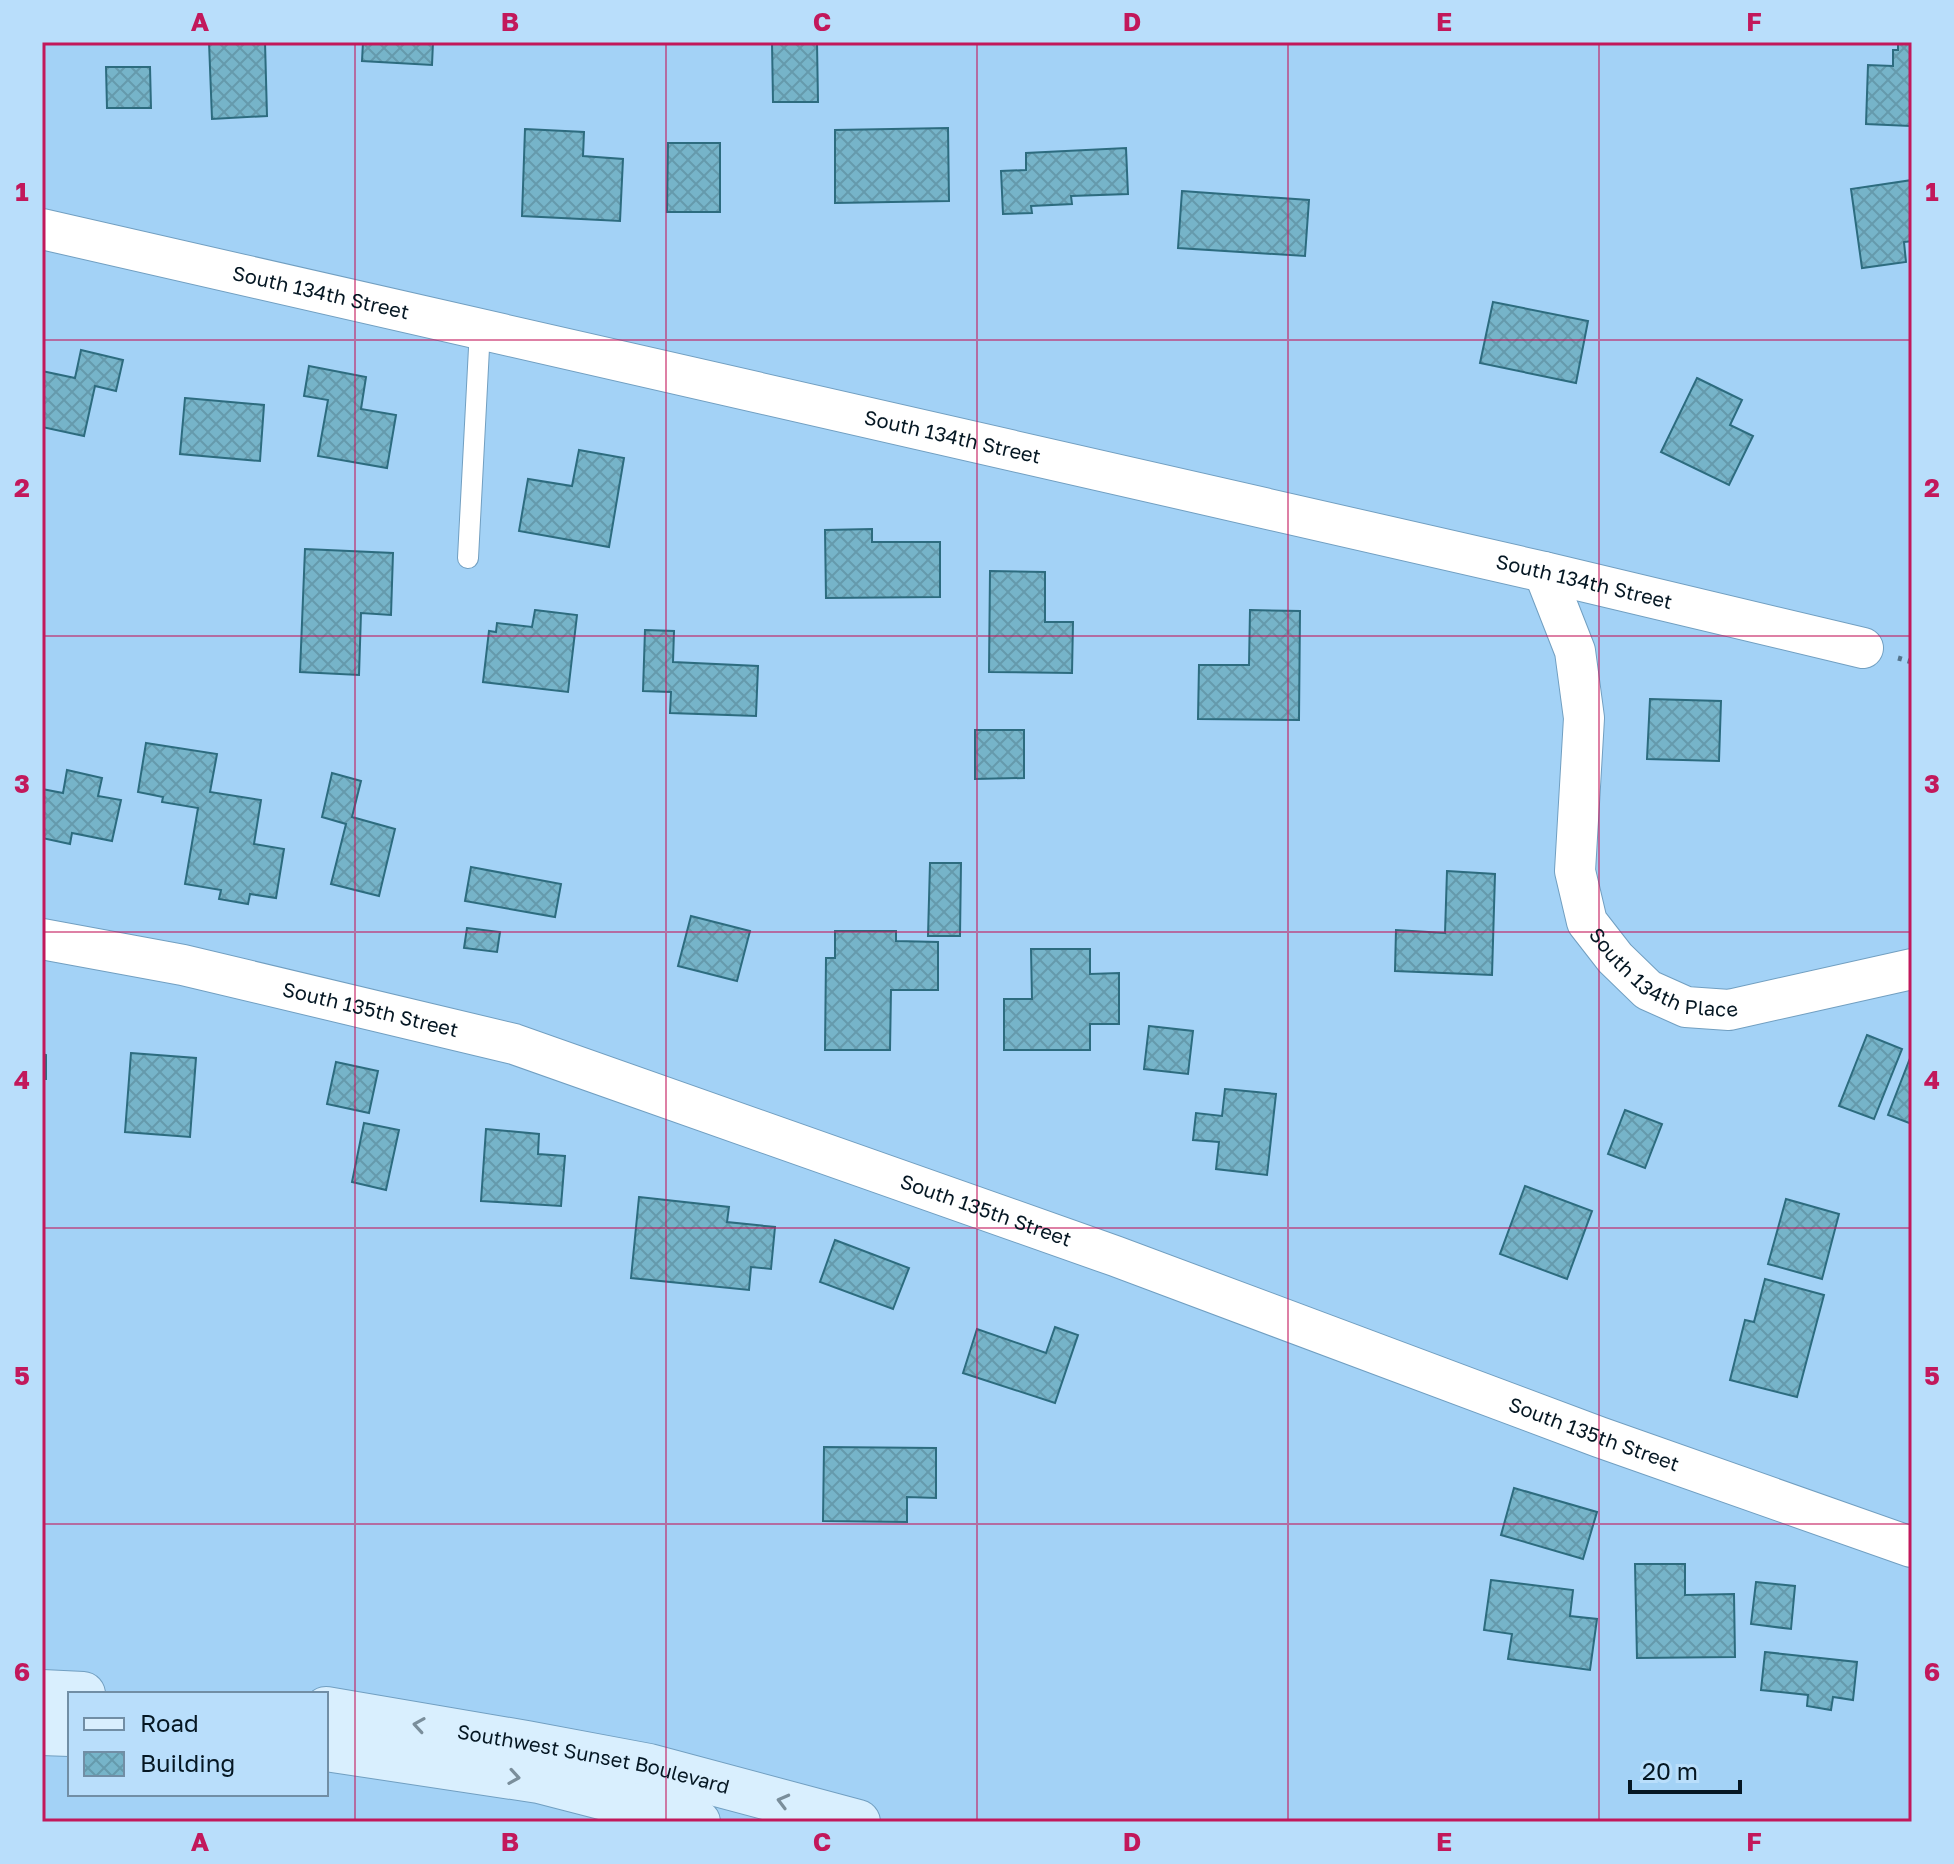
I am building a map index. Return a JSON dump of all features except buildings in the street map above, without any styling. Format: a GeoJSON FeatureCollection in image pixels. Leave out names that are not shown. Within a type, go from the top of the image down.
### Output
{"type":"FeatureCollection","features":[{"type":"Feature","properties":{"kind":"main road"},"geometry":{"type":"LineString","coordinates":[[42,1692],[68,1693]]}},
{"type":"Feature","properties":{"kind":"main road","name":"Southwest Sunset Boulevard"},"geometry":{"type":"LineString","coordinates":[[328,1709],[649,1766],[858,1822]]}},
{"type":"Feature","properties":{"kind":"main road"},"geometry":{"type":"LineString","coordinates":[[42,1733],[68,1734]]}},
{"type":"Feature","properties":{"kind":"main road","name":"Southwest Sunset Boulevard"},"geometry":{"type":"LineString","coordinates":[[328,1749],[539,1781],[698,1822]]}},
{"type":"Feature","properties":{"kind":"street","name":"South 134th Street"},"geometry":{"type":"LineString","coordinates":[[42,229],[1544,572],[1863,648]]}},
{"type":"Feature","properties":{"kind":"street","name":"South 134th Place"},"geometry":{"type":"LineString","coordinates":[[1544,572],[1575,651],[1584,718],[1575,871],[1587,922],[1615,958],[1648,990],[1686,1007],[1729,1010],[1912,969]]}},
{"type":"Feature","properties":{"kind":"street","name":"South 135th Street"},"geometry":{"type":"LineString","coordinates":[[42,939],[183,965],[514,1044],[1115,1256],[1599,1437],[1912,1547]]}},
{"type":"Feature","properties":{"kind":"lane"},"geometry":{"type":"LineString","coordinates":[[468,558],[480,329]]}}]}
